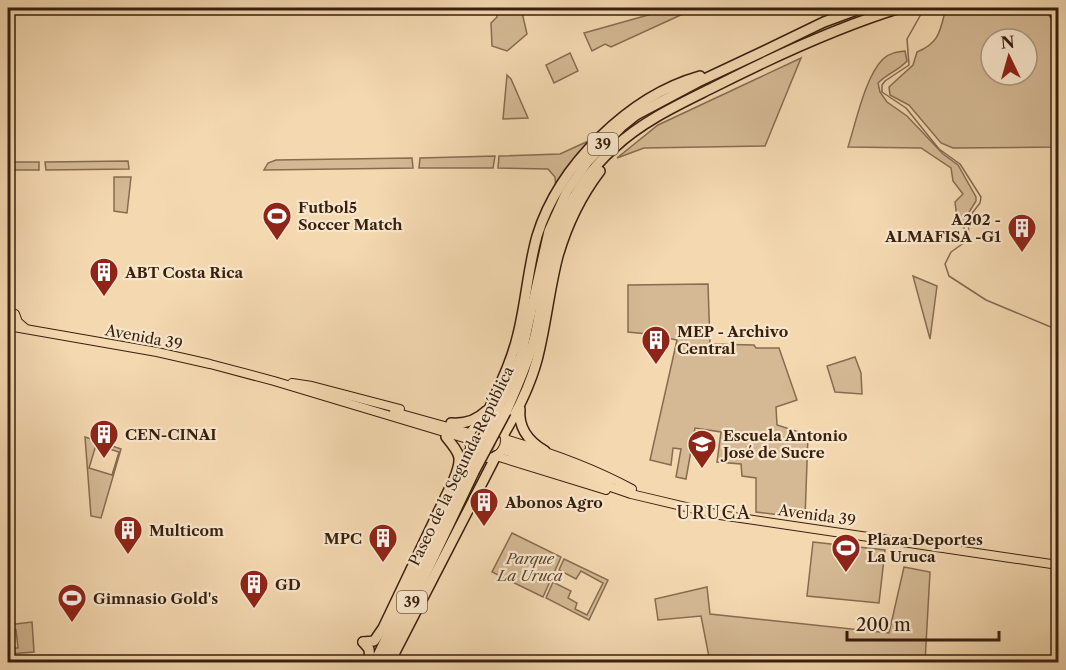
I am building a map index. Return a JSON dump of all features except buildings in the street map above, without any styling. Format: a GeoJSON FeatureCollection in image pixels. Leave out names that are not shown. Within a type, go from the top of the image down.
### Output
{"type":"FeatureCollection","features":[{"type":"Feature","properties":{"kind":"highway","name":"Paseo de la Segunda República"},"geometry":{"type":"LineString","coordinates":[[384,663],[521,356],[549,231],[577,175],[588,160],[636,115],[723,70],[824,22],[860,8]]}},
{"type":"Feature","properties":{"kind":"highway","name":"Paseo de la Segunda República"},"geometry":{"type":"LineString","coordinates":[[498,408],[522,376],[534,339],[557,231],[583,183],[615,146],[648,122],[718,85],[824,35],[860,20],[900,8]]}},
{"type":"Feature","properties":{"kind":"highway"},"geometry":{"type":"LineString","coordinates":[[1053,8],[1059,21]]}},
{"type":"Feature","properties":{"kind":"highway"},"geometry":{"type":"LineString","coordinates":[[557,231],[606,164],[651,125],[718,85]]}},
{"type":"Feature","properties":{"kind":"highway"},"geometry":{"type":"LineString","coordinates":[[506,442],[537,361],[558,258],[565,235],[584,192]]}},
{"type":"Feature","properties":{"kind":"highway"},"geometry":{"type":"LineString","coordinates":[[520,406],[524,433],[544,451]]}},
{"type":"Feature","properties":{"kind":"highway"},"geometry":{"type":"LineString","coordinates":[[483,423],[498,408]]}},
{"type":"Feature","properties":{"kind":"highway"},"geometry":{"type":"LineString","coordinates":[[451,423],[467,423],[498,408]]}},
{"type":"Feature","properties":{"kind":"highway"},"geometry":{"type":"LineString","coordinates":[[373,663],[383,628],[459,465],[459,453],[446,437]]}},
{"type":"Feature","properties":{"kind":"highway"},"geometry":{"type":"LineString","coordinates":[[454,479],[468,439]]}},
{"type":"Feature","properties":{"kind":"highway"},"geometry":{"type":"LineString","coordinates":[[390,663],[496,456]]}},
{"type":"Feature","properties":{"kind":"highway","name":"Paseo de la Segunda República"},"geometry":{"type":"LineString","coordinates":[[373,663],[471,470]]}},
{"type":"Feature","properties":{"kind":"highway"},"geometry":{"type":"LineString","coordinates":[[373,663],[369,649],[363,642],[374,640],[383,628]]}},
{"type":"Feature","properties":{"kind":"main road"},"geometry":{"type":"LineString","coordinates":[[8,324],[15,314],[18,322],[25,328]]}},
{"type":"Feature","properties":{"kind":"main road","name":"Avenida 39"},"geometry":{"type":"LineString","coordinates":[[8,324],[157,352],[274,381],[468,439]]}},
{"type":"Feature","properties":{"kind":"main road"},"geometry":{"type":"LineString","coordinates":[[286,384],[312,386],[451,423],[468,439],[478,456],[484,458],[496,456],[604,490],[631,492]]}},
{"type":"Feature","properties":{"kind":"main road"},"geometry":{"type":"LineString","coordinates":[[286,384],[310,395],[446,437],[468,439]]}},
{"type":"Feature","properties":{"kind":"main road"},"geometry":{"type":"LineString","coordinates":[[468,439],[483,423],[493,424],[506,442],[544,451],[607,476],[631,492]]}},
{"type":"Feature","properties":{"kind":"main road","name":"Avenida 39"},"geometry":{"type":"LineString","coordinates":[[506,442],[631,492],[720,515],[1059,565]]}},
{"type":"Feature","properties":{"kind":"main road"},"geometry":{"type":"LineString","coordinates":[[496,456],[506,442]]}},
{"type":"Feature","properties":{"kind":"green space"},"geometry":{"type":"Polygon","coordinates":[[[496,8],[521,8],[527,34],[507,51],[492,46],[491,23],[497,17],[496,8]]]}},
{"type":"Feature","properties":{"kind":"green space"},"geometry":{"type":"Polygon","coordinates":[[[673,8],[696,8],[611,47],[605,44],[592,51],[584,33],[673,8]]]}},
{"type":"Feature","properties":{"kind":"green space"},"geometry":{"type":"Polygon","coordinates":[[[946,8],[1045,8],[1058,31],[1058,147],[953,148],[941,143],[909,105],[890,95],[889,87],[913,65],[917,52],[935,40],[946,8]]]}},
{"type":"Feature","properties":{"kind":"green space"},"geometry":{"type":"Polygon","coordinates":[[[905,51],[907,61],[878,83],[880,92],[887,102],[907,116],[943,154],[958,165],[976,197],[966,217],[964,228],[957,218],[955,202],[963,194],[953,181],[951,168],[921,148],[848,147],[871,77],[888,55],[905,51]]]}},
{"type":"Feature","properties":{"kind":"green space"},"geometry":{"type":"Polygon","coordinates":[[[570,53],[578,71],[554,83],[546,65],[570,53]]]}},
{"type":"Feature","properties":{"kind":"green space"},"geometry":{"type":"Polygon","coordinates":[[[801,58],[765,146],[644,148],[617,158],[658,125],[801,58]]]}},
{"type":"Feature","properties":{"kind":"green space"},"geometry":{"type":"Polygon","coordinates":[[[507,75],[511,79],[528,118],[503,119],[507,75]]]}},
{"type":"Feature","properties":{"kind":"green space"},"geometry":{"type":"Polygon","coordinates":[[[595,138],[556,191],[555,177],[548,169],[498,168],[499,156],[560,154],[595,138]]]}},
{"type":"Feature","properties":{"kind":"green space"},"geometry":{"type":"Polygon","coordinates":[[[495,156],[493,168],[419,168],[420,158],[495,156]]]}},
{"type":"Feature","properties":{"kind":"green space"},"geometry":{"type":"Polygon","coordinates":[[[412,158],[413,168],[264,170],[268,163],[276,160],[412,158]]]}},
{"type":"Feature","properties":{"kind":"green space"},"geometry":{"type":"Polygon","coordinates":[[[128,161],[129,169],[46,170],[45,162],[128,161]]]}},
{"type":"Feature","properties":{"kind":"green space"},"geometry":{"type":"Polygon","coordinates":[[[8,162],[39,162],[39,170],[8,170],[8,162]]]}},
{"type":"Feature","properties":{"kind":"green space"},"geometry":{"type":"Polygon","coordinates":[[[114,177],[131,177],[127,213],[114,211],[114,177]]]}},
{"type":"Feature","properties":{"kind":"green space"},"geometry":{"type":"Polygon","coordinates":[[[913,276],[937,286],[930,339],[913,276]]]}},
{"type":"Feature","properties":{"kind":"green space"},"geometry":{"type":"Polygon","coordinates":[[[708,284],[710,344],[779,348],[797,400],[776,407],[777,425],[808,435],[805,518],[756,512],[756,478],[742,476],[741,464],[717,462],[721,432],[695,428],[686,479],[676,477],[681,449],[673,448],[671,465],[650,460],[677,340],[628,332],[628,285],[708,284]]]}},
{"type":"Feature","properties":{"kind":"green space"},"geometry":{"type":"Polygon","coordinates":[[[855,357],[861,373],[862,394],[835,392],[827,366],[855,357]]]}},
{"type":"Feature","properties":{"kind":"green space"},"geometry":{"type":"Polygon","coordinates":[[[85,437],[121,449],[101,518],[91,516],[85,437]],[[96,445],[89,468],[112,475],[119,452],[96,445]]]}},
{"type":"Feature","properties":{"kind":"green space","name":"Parque La Uruca"},"geometry":{"type":"Polygon","coordinates":[[[512,533],[561,557],[543,597],[492,572],[512,533]]]}},
{"type":"Feature","properties":{"kind":"green space","name":"Plaza Deportes La Uruca"},"geometry":{"type":"Polygon","coordinates":[[[813,542],[885,550],[879,603],[807,596],[813,542]]]}},
{"type":"Feature","properties":{"kind":"green space"},"geometry":{"type":"Polygon","coordinates":[[[564,559],[608,580],[589,620],[546,598],[553,582],[571,591],[568,598],[577,603],[575,609],[587,615],[603,583],[581,571],[576,579],[559,570],[564,559]]]}},
{"type":"Feature","properties":{"kind":"green space"},"geometry":{"type":"Polygon","coordinates":[[[904,567],[930,572],[925,662],[710,662],[701,616],[658,620],[655,599],[707,587],[710,614],[889,633],[904,567]]]}},
{"type":"Feature","properties":{"kind":"green space"},"geometry":{"type":"Polygon","coordinates":[[[32,622],[34,652],[10,654],[11,659],[56,658],[58,662],[8,662],[8,652],[12,652],[12,648],[18,648],[16,630],[12,631],[12,635],[8,635],[8,625],[32,622]]]}},
{"type":"Feature","properties":{"kind":"waterway"},"geometry":{"type":"LineString","coordinates":[[922,8],[907,39],[909,65],[885,81],[882,85],[882,92],[906,108],[939,149],[960,164],[981,197],[969,221],[968,240],[951,252],[945,264],[949,276],[986,300],[1058,330]]}},
{"type":"Feature","properties":{"kind":"tunnel"},"geometry":{"type":"LineString","coordinates":[[466,432],[509,446]]}},
{"type":"Feature","properties":{"kind":"tunnel"},"geometry":{"type":"LineString","coordinates":[[464,438],[506,451]]}},
{"type":"Feature","properties":{"kind":"place","name":"Futbol5 Soccer Match"},"geometry":{"type":"Point","coordinates":[277,242]}},
{"type":"Feature","properties":{"kind":"place","name":"A202 - ALMAFISA -G1"},"geometry":{"type":"Point","coordinates":[1022,254]}},
{"type":"Feature","properties":{"kind":"place","name":"ABT Costa Rica"},"geometry":{"type":"Point","coordinates":[104,298]}},
{"type":"Feature","properties":{"kind":"place","name":"MEP - Archivo Central"},"geometry":{"type":"Point","coordinates":[656,366]}},
{"type":"Feature","properties":{"kind":"place","name":"CEN-CINAI"},"geometry":{"type":"Point","coordinates":[104,460]}},
{"type":"Feature","properties":{"kind":"place","name":"Escuela Antonio José de Sucre"},"geometry":{"type":"Point","coordinates":[702,470]}},
{"type":"Feature","properties":{"kind":"place","name":"Abonos Agro"},"geometry":{"type":"Point","coordinates":[484,528]}},
{"type":"Feature","properties":{"kind":"place","name":"Multicom"},"geometry":{"type":"Point","coordinates":[128,556]}},
{"type":"Feature","properties":{"kind":"place","name":"MPC"},"geometry":{"type":"Point","coordinates":[383,564]}},
{"type":"Feature","properties":{"kind":"place","name":"Plaza Deportes La Uruca"},"geometry":{"type":"Point","coordinates":[846,574]}},
{"type":"Feature","properties":{"kind":"place","name":"GD"},"geometry":{"type":"Point","coordinates":[254,610]}},
{"type":"Feature","properties":{"kind":"place","name":"Gimnasio Gold's"},"geometry":{"type":"Point","coordinates":[72,624]}},
{"type":"Feature","properties":{"kind":"district","name":"URUCA"},"geometry":{"type":"Point","coordinates":[714,513]}}]}
